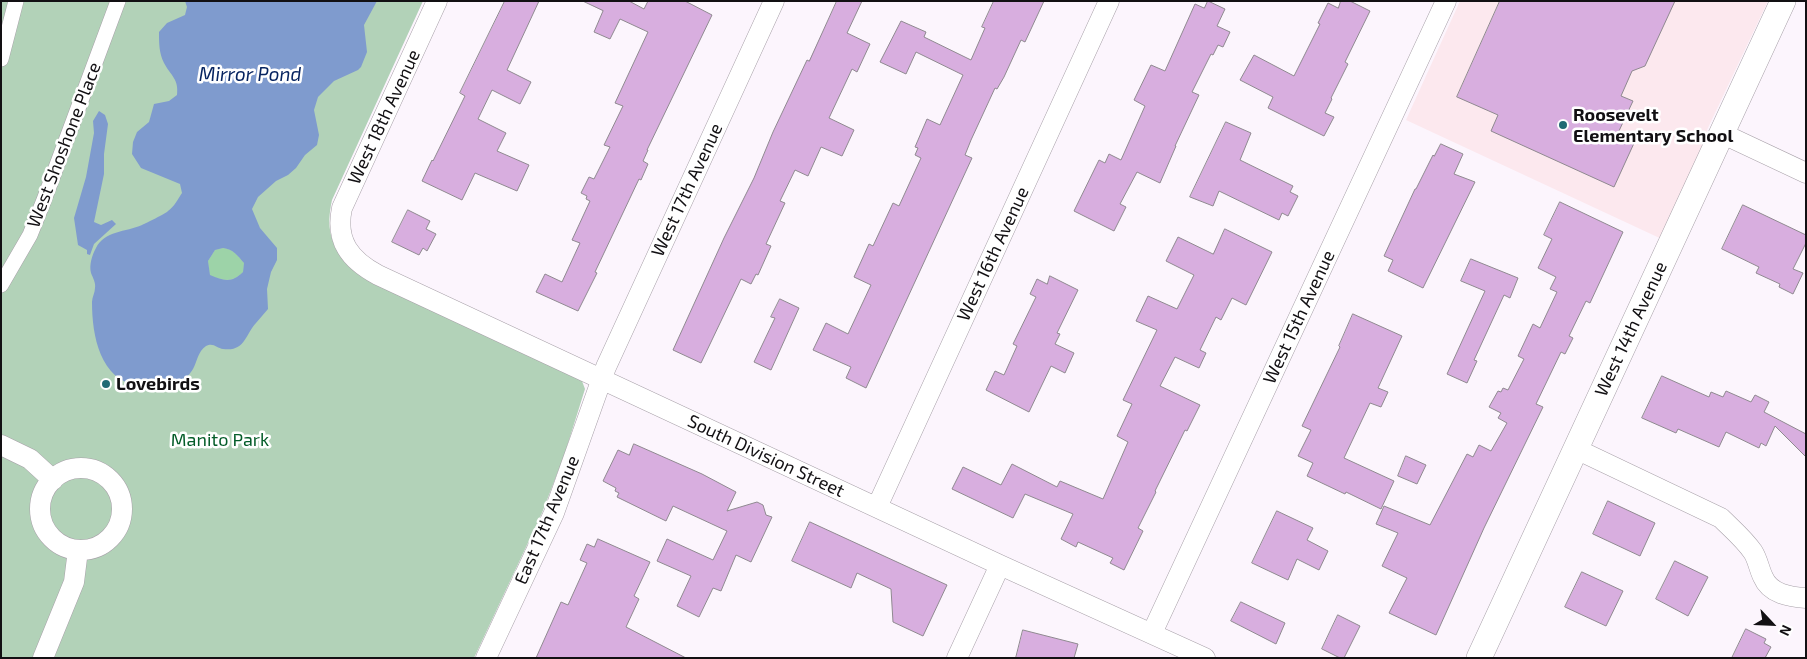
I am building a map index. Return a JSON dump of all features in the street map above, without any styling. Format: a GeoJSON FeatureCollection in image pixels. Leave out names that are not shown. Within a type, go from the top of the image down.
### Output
{"type":"FeatureCollection","features":[{"type":"Feature","properties":{"kind":"street"},"geometry":{"type":"LineString","coordinates":[[1,59],[16,1]]}},
{"type":"Feature","properties":{"kind":"street","name":"West Shoshone Place"},"geometry":{"type":"LineString","coordinates":[[1,285],[22,249],[37,217],[118,1]]}},
{"type":"Feature","properties":{"kind":"street","name":"West 18th Avenue"},"geometry":{"type":"LineString","coordinates":[[341,235],[340,217],[345,200],[437,1]]}},
{"type":"Feature","properties":{"kind":"street","name":"West 17th Avenue"},"geometry":{"type":"LineString","coordinates":[[601,380],[774,1]]}},
{"type":"Feature","properties":{"kind":"street","name":"West 16th Avenue"},"geometry":{"type":"LineString","coordinates":[[877,508],[1110,1]]}},
{"type":"Feature","properties":{"kind":"street","name":"West 15th Avenue"},"geometry":{"type":"LineString","coordinates":[[1152,633],[1446,1]]}},
{"type":"Feature","properties":{"kind":"street","name":"West 14th Avenue"},"geometry":{"type":"LineString","coordinates":[[1479,658],[1783,1]]}},
{"type":"Feature","properties":{"kind":"street"},"geometry":{"type":"LineString","coordinates":[[1721,133],[1806,173]]}},
{"type":"Feature","properties":{"kind":"street","name":"South Division Street"},"geometry":{"type":"LineString","coordinates":[[341,235],[350,254],[372,272],[1000,565],[1205,658]]}},
{"type":"Feature","properties":{"kind":"street","name":"East 17th Avenue"},"geometry":{"type":"LineString","coordinates":[[486,658],[554,513],[601,380]]}},
{"type":"Feature","properties":{"kind":"street"},"geometry":{"type":"LineString","coordinates":[[1,445],[30,459],[53,480]]}},
{"type":"Feature","properties":{"kind":"street"},"geometry":{"type":"LineString","coordinates":[[1576,449],[1721,518],[1739,535],[1754,554],[1763,580],[1774,591],[1790,597],[1806,598]]}},
{"type":"Feature","properties":{"kind":"street"},"geometry":{"type":"LineString","coordinates":[[84,468],[95,470],[113,484],[119,493],[122,505],[117,528],[110,537],[101,544],[78,550],[57,542],[48,533],[42,523],[41,500],[45,489],[53,480],[62,473],[84,468]]}},
{"type":"Feature","properties":{"kind":"street"},"geometry":{"type":"LineString","coordinates":[[43,658],[74,582],[78,550]]}},
{"type":"Feature","properties":{"kind":"street"},"geometry":{"type":"LineString","coordinates":[[957,658],[1000,565]]}},
{"type":"Feature","properties":{"kind":"shaded area","name":"Roosevelt Elementary School"},"geometry":{"type":"Polygon","coordinates":[[[1460,1],[1768,1],[1707,130],[1711,141],[1666,241],[1406,120],[1460,1]]]}},
{"type":"Feature","properties":{"kind":"green space","name":"Manito Park"},"geometry":{"type":"Polygon","coordinates":[[[1,1],[423,1],[332,200],[329,219],[333,242],[348,265],[582,381],[585,389],[564,456],[542,513],[474,658],[1,658],[1,1]]]}},
{"type":"Feature","properties":{"kind":"green space"},"geometry":{"type":"Polygon","coordinates":[[[223,248],[232,251],[244,263],[243,272],[235,278],[224,279],[210,276],[208,261],[215,250],[223,248]]]}},
{"type":"Feature","properties":{"kind":"water","name":"Mirror Pond"},"geometry":{"type":"Polygon","coordinates":[[[185,1],[377,1],[364,25],[367,52],[361,67],[334,81],[318,97],[314,110],[319,135],[317,145],[305,155],[296,168],[288,175],[276,181],[258,197],[252,209],[260,228],[277,248],[277,260],[271,272],[267,289],[268,309],[252,328],[244,342],[236,348],[223,349],[211,345],[206,346],[199,354],[192,371],[181,381],[169,387],[152,388],[126,382],[115,375],[107,366],[101,354],[94,329],[92,298],[95,286],[90,270],[92,257],[104,238],[142,225],[163,214],[172,207],[182,193],[180,184],[141,168],[132,154],[133,142],[137,132],[149,122],[154,104],[169,101],[177,95],[176,81],[161,55],[159,32],[167,23],[185,15],[187,7],[185,1]],[[223,248],[215,250],[208,261],[210,275],[228,280],[239,276],[243,272],[244,263],[235,253],[223,248]]]}},
{"type":"Feature","properties":{"kind":"water"},"geometry":{"type":"Polygon","coordinates":[[[99,111],[105,115],[108,124],[104,154],[104,174],[94,222],[101,225],[112,220],[116,224],[94,244],[90,255],[87,254],[87,250],[78,245],[74,218],[86,177],[94,133],[93,121],[99,111]]]}},
{"type":"Feature","properties":{"kind":"building"},"geometry":{"type":"Polygon","coordinates":[[[505,1],[539,1],[507,70],[531,82],[520,104],[492,90],[478,119],[506,133],[497,151],[529,165],[517,191],[475,173],[462,200],[422,181],[465,96],[460,93],[505,1]]]}},
{"type":"Feature","properties":{"kind":"building"},"geometry":{"type":"Polygon","coordinates":[[[583,1],[629,1],[644,9],[648,1],[685,1],[712,15],[647,150],[643,161],[648,164],[641,180],[639,179],[578,311],[536,292],[545,274],[562,282],[580,243],[572,240],[590,201],[586,199],[587,196],[581,193],[589,177],[594,179],[610,147],[604,145],[623,106],[615,103],[648,32],[620,19],[610,39],[594,32],[603,11],[583,1]]]}},
{"type":"Feature","properties":{"kind":"building"},"geometry":{"type":"Polygon","coordinates":[[[837,1],[862,1],[847,33],[870,44],[857,72],[852,69],[829,118],[854,130],[842,156],[821,147],[808,176],[795,170],[780,201],[785,203],[766,244],[771,246],[758,275],[756,274],[751,284],[741,279],[701,363],[673,350],[724,238],[754,178],[773,132],[837,1]]]}},
{"type":"Feature","properties":{"kind":"building"},"geometry":{"type":"Polygon","coordinates":[[[994,1],[1044,1],[1025,42],[1021,40],[1004,77],[997,89],[995,88],[971,140],[965,155],[972,158],[866,388],[846,378],[851,367],[813,350],[826,323],[848,334],[871,285],[854,277],[869,244],[873,246],[893,203],[899,206],[921,158],[915,155],[918,148],[915,147],[927,119],[940,125],[963,75],[916,52],[906,74],[880,62],[901,21],[926,32],[924,37],[971,60],[985,28],[982,27],[994,1]]]}},
{"type":"Feature","properties":{"kind":"building"},"geometry":{"type":"Polygon","coordinates":[[[1208,1],[1225,9],[1217,26],[1230,32],[1223,47],[1218,45],[1213,55],[1211,54],[1192,92],[1199,95],[1160,183],[1137,172],[1120,204],[1126,207],[1114,231],[1074,211],[1099,160],[1105,163],[1109,154],[1121,160],[1145,106],[1134,100],[1151,65],[1165,71],[1195,4],[1204,8],[1208,1]]]}},
{"type":"Feature","properties":{"kind":"building"},"geometry":{"type":"Polygon","coordinates":[[[1341,1],[1350,1],[1370,11],[1345,62],[1348,64],[1325,113],[1334,117],[1324,136],[1268,108],[1273,97],[1240,80],[1254,55],[1294,76],[1320,24],[1318,23],[1328,3],[1338,8],[1341,1]]]}},
{"type":"Feature","properties":{"kind":"building"},"geometry":{"type":"Polygon","coordinates":[[[1500,1],[1675,1],[1645,66],[1632,71],[1621,96],[1633,101],[1618,133],[1635,141],[1614,187],[1491,131],[1498,115],[1457,97],[1500,1]]]}},
{"type":"Feature","properties":{"kind":"building"},"geometry":{"type":"Polygon","coordinates":[[[1226,122],[1251,133],[1240,160],[1293,186],[1290,192],[1298,196],[1288,216],[1282,213],[1279,220],[1219,191],[1213,206],[1190,197],[1226,122]]]}},
{"type":"Feature","properties":{"kind":"building"},"geometry":{"type":"Polygon","coordinates":[[[1441,144],[1463,154],[1454,174],[1475,182],[1423,288],[1388,271],[1393,260],[1384,256],[1415,189],[1441,144]]]}},
{"type":"Feature","properties":{"kind":"building"},"geometry":{"type":"Polygon","coordinates":[[[1560,202],[1623,232],[1590,303],[1586,301],[1569,336],[1573,338],[1565,354],[1561,352],[1536,404],[1543,407],[1484,528],[1436,635],[1389,613],[1407,578],[1382,566],[1398,533],[1376,524],[1384,506],[1430,525],[1467,454],[1473,457],[1479,445],[1491,451],[1507,423],[1498,418],[1501,413],[1489,407],[1498,391],[1501,392],[1503,388],[1508,390],[1524,359],[1518,356],[1533,324],[1540,328],[1557,292],[1550,289],[1556,277],[1538,268],[1552,239],[1544,235],[1560,202]]]}},
{"type":"Feature","properties":{"kind":"building"},"geometry":{"type":"Polygon","coordinates":[[[1743,205],[1806,235],[1806,243],[1793,269],[1803,273],[1793,294],[1779,287],[1780,284],[1756,273],[1759,267],[1722,249],[1743,205]]]}},
{"type":"Feature","properties":{"kind":"building"},"geometry":{"type":"Polygon","coordinates":[[[408,210],[430,221],[426,229],[436,234],[427,251],[423,248],[419,255],[392,242],[408,210]]]}},
{"type":"Feature","properties":{"kind":"building"},"geometry":{"type":"Polygon","coordinates":[[[1225,229],[1272,252],[1246,305],[1232,298],[1221,320],[1216,317],[1200,350],[1206,353],[1199,368],[1175,357],[1160,386],[1200,405],[1187,431],[1185,430],[1155,491],[1138,528],[1143,531],[1124,570],[1110,563],[1113,558],[1078,542],[1076,547],[1061,539],[1073,514],[1025,494],[1013,518],[952,489],[963,467],[1001,485],[1012,464],[1057,487],[1060,481],[1103,499],[1128,442],[1117,436],[1132,404],[1123,400],[1157,330],[1136,321],[1148,296],[1177,309],[1194,275],[1166,261],[1178,237],[1213,254],[1225,229]]]}},
{"type":"Feature","properties":{"kind":"building"},"geometry":{"type":"Polygon","coordinates":[[[1471,259],[1518,278],[1510,298],[1504,295],[1474,360],[1477,361],[1467,383],[1447,374],[1485,291],[1461,281],[1471,259]]]}},
{"type":"Feature","properties":{"kind":"building"},"geometry":{"type":"Polygon","coordinates":[[[1050,276],[1078,290],[1057,333],[1060,334],[1055,344],[1074,353],[1065,373],[1051,366],[1029,412],[986,390],[995,371],[1004,375],[1017,346],[1013,344],[1036,297],[1030,294],[1037,279],[1047,284],[1050,276]]]}},
{"type":"Feature","properties":{"kind":"building"},"geometry":{"type":"Polygon","coordinates":[[[780,299],[799,308],[771,370],[754,362],[775,318],[771,317],[780,299]]]}},
{"type":"Feature","properties":{"kind":"building"},"geometry":{"type":"Polygon","coordinates":[[[1353,314],[1402,336],[1378,388],[1388,392],[1381,407],[1370,403],[1344,458],[1394,481],[1381,509],[1307,476],[1313,463],[1298,456],[1311,430],[1302,426],[1340,347],[1353,314]]]}},
{"type":"Feature","properties":{"kind":"building"},"geometry":{"type":"Polygon","coordinates":[[[1662,376],[1709,397],[1711,392],[1723,397],[1726,391],[1751,402],[1755,395],[1769,402],[1764,412],[1806,434],[1806,457],[1775,426],[1766,446],[1761,443],[1759,448],[1726,432],[1719,447],[1678,429],[1676,433],[1642,418],[1662,376]]]}},
{"type":"Feature","properties":{"kind":"building"},"geometry":{"type":"Polygon","coordinates":[[[634,444],[702,474],[736,492],[727,511],[757,502],[763,505],[766,515],[772,517],[751,562],[736,555],[721,591],[713,588],[699,617],[677,606],[691,576],[657,561],[667,539],[713,560],[727,531],[673,506],[666,521],[617,497],[619,493],[615,491],[616,488],[603,481],[618,450],[629,455],[634,444]]]}},
{"type":"Feature","properties":{"kind":"building"},"geometry":{"type":"Polygon","coordinates":[[[1406,456],[1426,465],[1417,484],[1398,476],[1406,456]]]}},
{"type":"Feature","properties":{"kind":"building"},"geometry":{"type":"Polygon","coordinates":[[[1608,501],[1655,523],[1640,556],[1593,534],[1608,501]]]}},
{"type":"Feature","properties":{"kind":"building"},"geometry":{"type":"Polygon","coordinates":[[[1277,511],[1313,528],[1307,540],[1328,551],[1319,570],[1297,559],[1288,580],[1252,563],[1277,511]]]}},
{"type":"Feature","properties":{"kind":"building"},"geometry":{"type":"Polygon","coordinates":[[[810,522],[947,585],[923,636],[893,622],[891,589],[857,573],[851,588],[792,561],[810,522]]]}},
{"type":"Feature","properties":{"kind":"building"},"geometry":{"type":"Polygon","coordinates":[[[598,539],[650,562],[634,596],[639,599],[626,627],[686,658],[536,658],[561,602],[568,605],[587,563],[580,560],[587,544],[594,547],[598,539]]]}},
{"type":"Feature","properties":{"kind":"building"},"geometry":{"type":"Polygon","coordinates":[[[1675,561],[1708,577],[1688,616],[1656,599],[1675,561]]]}},
{"type":"Feature","properties":{"kind":"building"},"geometry":{"type":"Polygon","coordinates":[[[1582,572],[1623,591],[1606,626],[1565,607],[1582,572]]]}},
{"type":"Feature","properties":{"kind":"building"},"geometry":{"type":"Polygon","coordinates":[[[1241,602],[1285,623],[1276,644],[1231,621],[1241,602]]]}},
{"type":"Feature","properties":{"kind":"building"},"geometry":{"type":"Polygon","coordinates":[[[1338,615],[1360,626],[1344,658],[1340,658],[1322,649],[1338,615]]]}},
{"type":"Feature","properties":{"kind":"building"},"geometry":{"type":"Polygon","coordinates":[[[1746,629],[1766,639],[1764,643],[1771,647],[1765,658],[1732,658],[1746,629]]]}},
{"type":"Feature","properties":{"kind":"building"},"geometry":{"type":"Polygon","coordinates":[[[1023,630],[1078,644],[1074,658],[1016,658],[1023,630]]]}},
{"type":"Feature","properties":{"kind":"place","name":"Roosevelt Elementary School"},"geometry":{"type":"Point","coordinates":[1563,125]}},
{"type":"Feature","properties":{"kind":"place","name":"Lovebirds"},"geometry":{"type":"Point","coordinates":[106,384]}}]}
